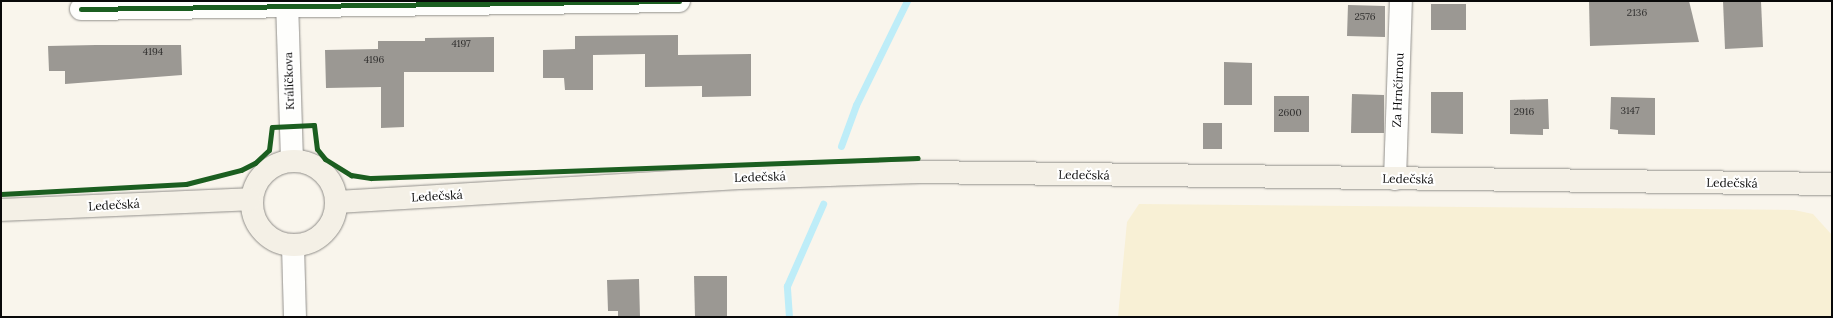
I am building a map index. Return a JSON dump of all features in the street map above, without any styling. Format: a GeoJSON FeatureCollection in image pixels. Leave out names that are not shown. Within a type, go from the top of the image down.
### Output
{"type":"FeatureCollection","features":[{"type":"Feature","properties":{"kind":"main road"},"geometry":{"type":"LineString","coordinates":[[292,161],[305,162],[328,176],[337,202],[329,228],[307,244],[293,246],[269,238],[260,229],[250,199],[267,170],[292,161]]}},
{"type":"Feature","properties":{"kind":"main road","name":"Ledečská"},"geometry":{"type":"LineString","coordinates":[[337,202],[738,178],[920,172],[1832,184]]}},
{"type":"Feature","properties":{"kind":"main road","name":"Ledečská"},"geometry":{"type":"LineString","coordinates":[[1,210],[250,199]]}},
{"type":"Feature","properties":{"kind":"street"},"geometry":{"type":"LineString","coordinates":[[81,9],[287,4],[679,1]]}},
{"type":"Feature","properties":{"kind":"street","name":"Za Hrnčírnou"},"geometry":{"type":"LineString","coordinates":[[1395,179],[1401,1]]}},
{"type":"Feature","properties":{"kind":"street","name":"Králíčkova"},"geometry":{"type":"LineString","coordinates":[[287,4],[292,161]]}},
{"type":"Feature","properties":{"kind":"street"},"geometry":{"type":"LineString","coordinates":[[293,246],[295,317]]}},
{"type":"Feature","properties":{"kind":"shaded area"},"geometry":{"type":"Polygon","coordinates":[[[1139,204],[1794,210],[1813,214],[1832,235],[1832,317],[1118,317],[1127,222],[1139,204]]]}},
{"type":"Feature","properties":{"kind":"building"},"geometry":{"type":"Polygon","coordinates":[[[1589,1],[1689,1],[1699,42],[1590,46],[1589,1]]]}},
{"type":"Feature","properties":{"kind":"building"},"geometry":{"type":"Polygon","coordinates":[[[1723,1],[1761,1],[1763,47],[1725,49],[1723,1]]]}},
{"type":"Feature","properties":{"kind":"building"},"geometry":{"type":"Polygon","coordinates":[[[1431,4],[1466,4],[1466,30],[1431,30],[1431,4]]]}},
{"type":"Feature","properties":{"kind":"building"},"geometry":{"type":"Polygon","coordinates":[[[1348,5],[1385,6],[1385,37],[1347,36],[1348,5]]]}},
{"type":"Feature","properties":{"kind":"building"},"geometry":{"type":"Polygon","coordinates":[[[678,35],[678,55],[751,54],[751,96],[702,97],[702,86],[645,87],[645,54],[593,55],[593,90],[565,90],[564,78],[543,78],[543,50],[575,49],[575,36],[678,35]]]}},
{"type":"Feature","properties":{"kind":"building"},"geometry":{"type":"Polygon","coordinates":[[[494,37],[494,72],[404,72],[404,127],[381,128],[381,87],[326,88],[325,50],[378,49],[378,41],[425,41],[425,38],[494,37]]]}},
{"type":"Feature","properties":{"kind":"building"},"geometry":{"type":"Polygon","coordinates":[[[181,45],[182,75],[65,84],[65,71],[49,71],[48,46],[181,45]]]}},
{"type":"Feature","properties":{"kind":"building"},"geometry":{"type":"Polygon","coordinates":[[[1224,62],[1252,63],[1252,105],[1224,105],[1224,62]]]}},
{"type":"Feature","properties":{"kind":"building"},"geometry":{"type":"Polygon","coordinates":[[[1431,92],[1463,92],[1463,134],[1431,133],[1431,92]]]}},
{"type":"Feature","properties":{"kind":"building"},"geometry":{"type":"Polygon","coordinates":[[[1352,94],[1384,95],[1384,133],[1351,133],[1352,94]]]}},
{"type":"Feature","properties":{"kind":"building"},"geometry":{"type":"Polygon","coordinates":[[[1274,96],[1309,96],[1309,132],[1274,132],[1274,96]]]}},
{"type":"Feature","properties":{"kind":"building"},"geometry":{"type":"Polygon","coordinates":[[[1611,97],[1655,98],[1655,135],[1618,134],[1618,130],[1610,129],[1611,97]]]}},
{"type":"Feature","properties":{"kind":"building"},"geometry":{"type":"Polygon","coordinates":[[[1548,99],[1549,129],[1543,129],[1543,135],[1510,134],[1510,100],[1548,99]]]}},
{"type":"Feature","properties":{"kind":"building"},"geometry":{"type":"Polygon","coordinates":[[[1203,123],[1222,123],[1222,149],[1203,149],[1203,123]]]}},
{"type":"Feature","properties":{"kind":"building"},"geometry":{"type":"Polygon","coordinates":[[[694,276],[727,276],[727,317],[695,317],[694,276]]]}},
{"type":"Feature","properties":{"kind":"building"},"geometry":{"type":"Polygon","coordinates":[[[639,279],[640,317],[618,317],[618,311],[608,311],[607,280],[639,279]]]}},
{"type":"Feature","properties":{"kind":"waterway"},"geometry":{"type":"LineString","coordinates":[[841,146],[856,105],[907,1]]}},
{"type":"Feature","properties":{"kind":"waterway"},"geometry":{"type":"LineString","coordinates":[[789,317],[787,286],[823,204]]}},
{"type":"Feature","properties":{"kind":"cycle path"},"geometry":{"type":"LineString","coordinates":[[81,9],[679,1]]}},
{"type":"Feature","properties":{"kind":"cycle path"},"geometry":{"type":"LineString","coordinates":[[1,194],[186,184],[241,170],[255,163],[269,150],[272,127],[314,125],[317,149],[325,159],[351,175],[371,178],[918,158]]}}]}
